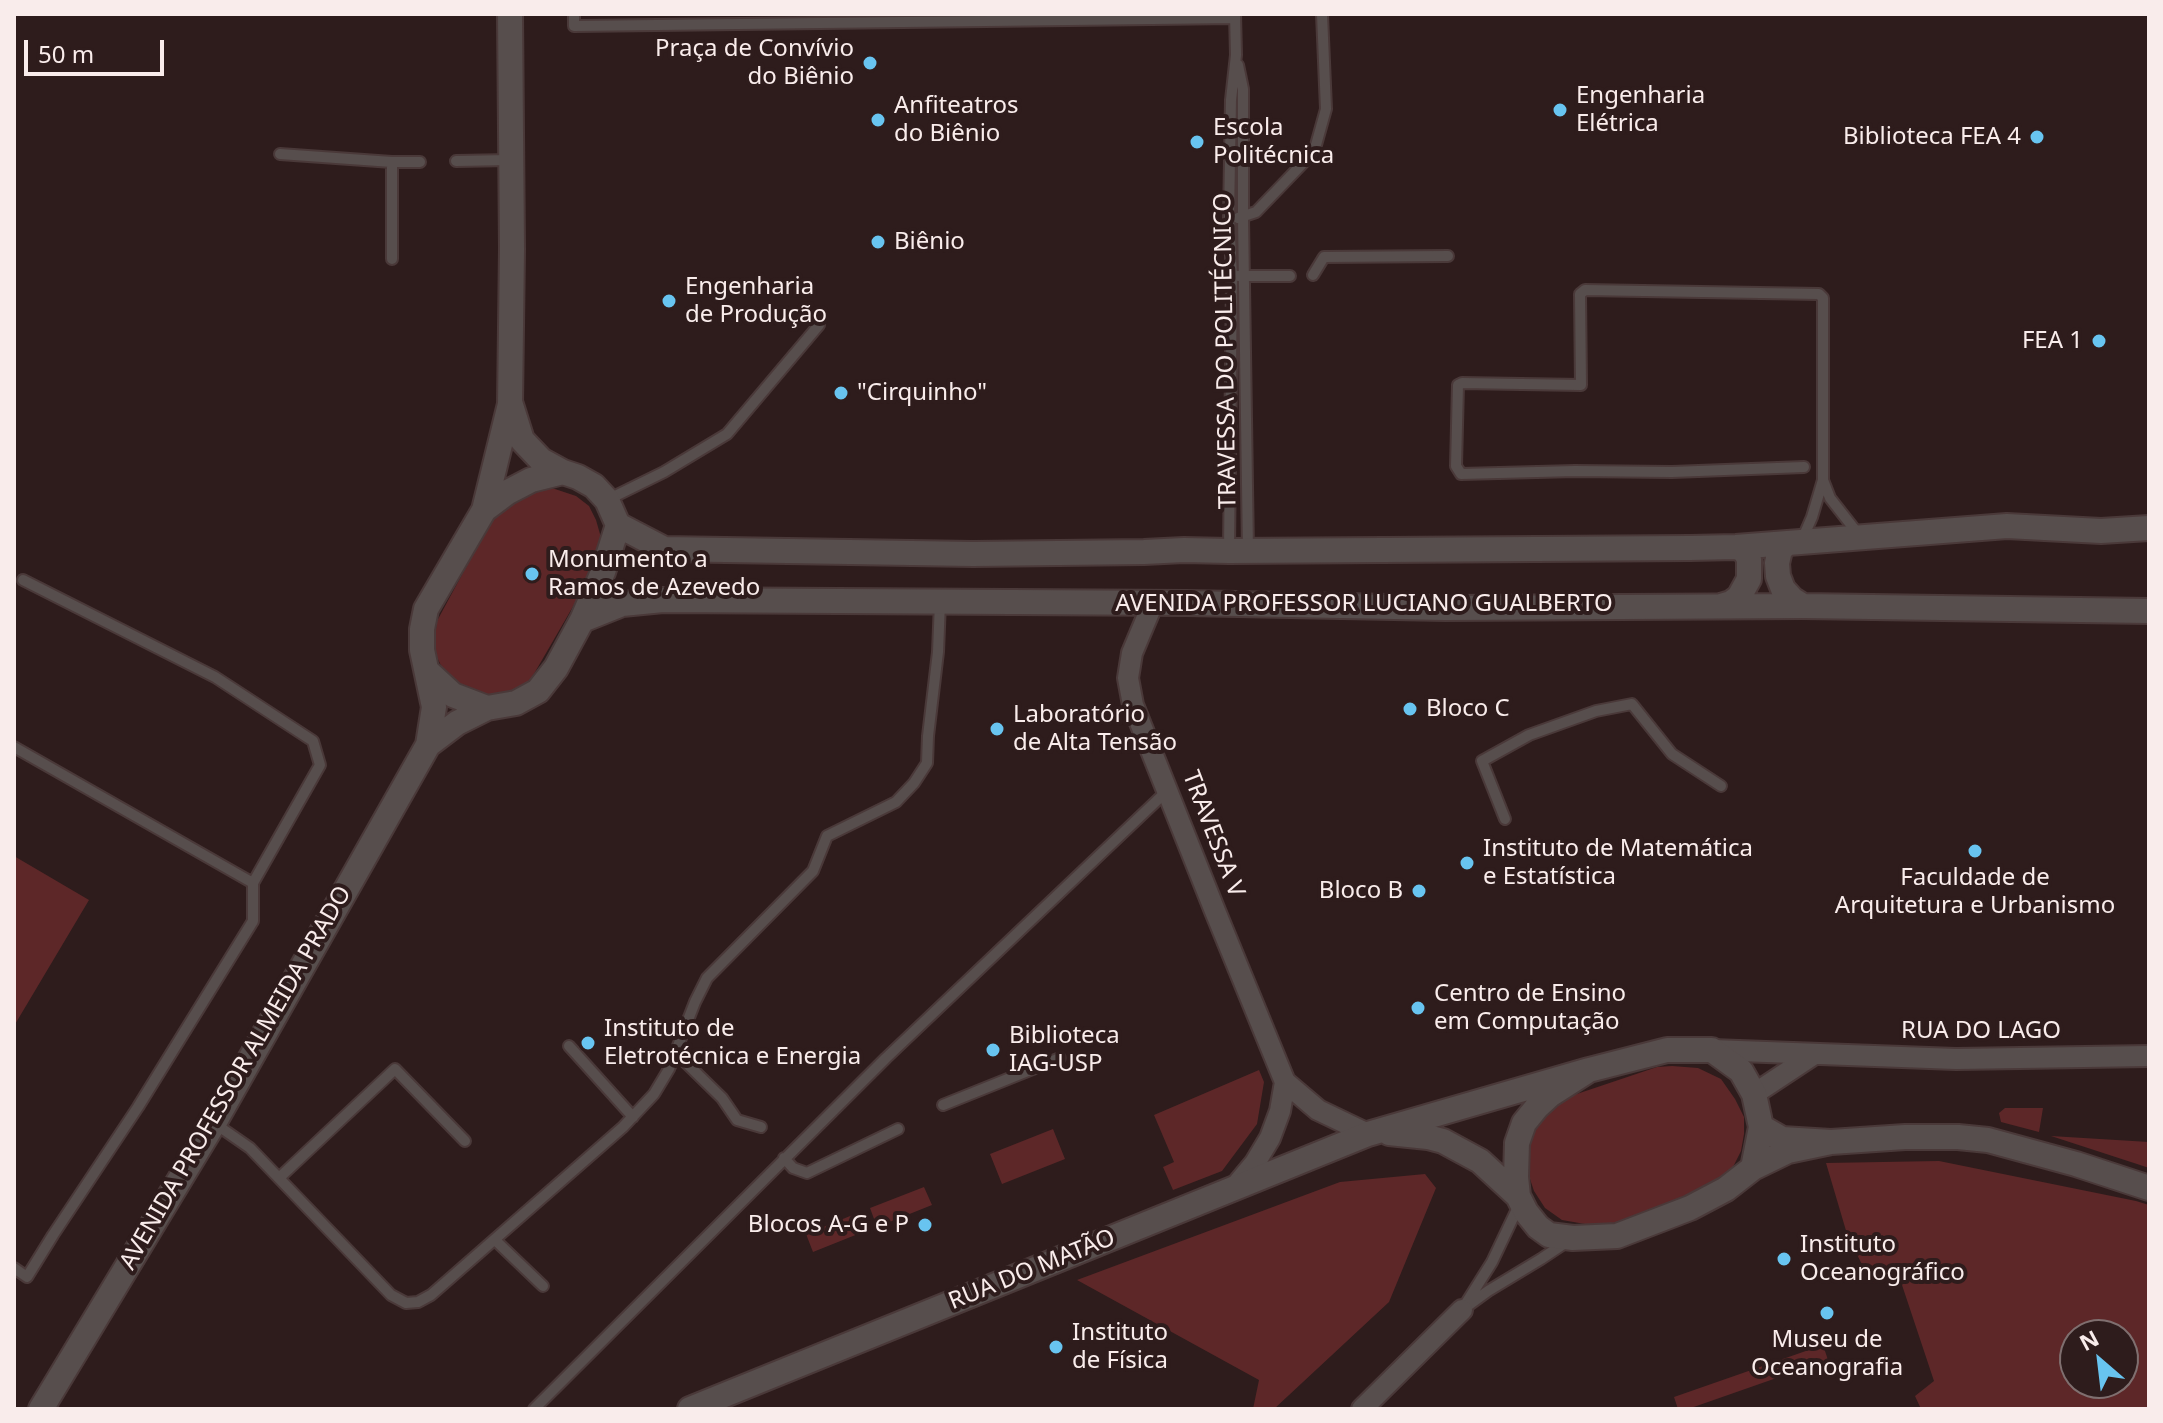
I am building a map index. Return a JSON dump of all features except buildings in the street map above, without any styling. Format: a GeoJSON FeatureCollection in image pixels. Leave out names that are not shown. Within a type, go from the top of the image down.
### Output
{"type":"FeatureCollection","features":[{"type":"Feature","properties":{"kind":"street"},"geometry":{"type":"LineString","coordinates":[[510,14],[510,404],[484,510],[426,609],[422,650],[427,671],[453,695],[487,708],[516,703],[538,691],[556,668],[582,620],[603,572],[618,525]]}},
{"type":"Feature","properties":{"kind":"street"},"geometry":{"type":"LineString","coordinates":[[510,404],[522,440],[541,460],[594,486],[607,500],[618,525],[664,549],[973,554],[1184,550],[1553,550],[1736,547],[2007,526],[2101,531],[2149,528]]}},
{"type":"Feature","properties":{"kind":"street"},"geometry":{"type":"LineString","coordinates":[[484,510],[531,480],[563,472]]}},
{"type":"Feature","properties":{"kind":"street"},"geometry":{"type":"LineString","coordinates":[[1794,542],[1780,550],[1778,576],[1783,589],[1803,606]]}},
{"type":"Feature","properties":{"kind":"street"},"geometry":{"type":"LineString","coordinates":[[1721,606],[1739,597],[1749,579],[1749,559],[1744,550],[1736,547]]}},
{"type":"Feature","properties":{"kind":"street","name":"AVENIDA PROFESSOR LUCIANO GUALBERTO"},"geometry":{"type":"LineString","coordinates":[[582,620],[622,604],[663,600],[1445,608],[1803,606],[2149,611]]}},
{"type":"Feature","properties":{"kind":"street","name":"TRAVESSA V"},"geometry":{"type":"LineString","coordinates":[[1153,603],[1132,653],[1128,678],[1133,705],[1285,1082],[1318,1110],[1371,1133]]}},
{"type":"Feature","properties":{"kind":"street","name":"AVENIDA PROFESSOR ALMEIDA PRADO"},"geometry":{"type":"LineString","coordinates":[[41,1409],[214,1123],[428,745],[434,707],[427,671]]}},
{"type":"Feature","properties":{"kind":"street","name":"AVENIDA PROFESSOR ALMEIDA PRADO"},"geometry":{"type":"LineString","coordinates":[[428,745],[457,723],[487,708]]}},
{"type":"Feature","properties":{"kind":"street"},"geometry":{"type":"LineString","coordinates":[[1753,1168],[1761,1127],[1754,1094],[1741,1071],[1712,1050],[1667,1050],[1589,1070],[1537,1107],[1524,1123],[1517,1143],[1519,1199],[1538,1227],[1549,1235],[1573,1238],[1617,1236],[1675,1214],[1726,1189],[1753,1168],[1788,1151],[1831,1142]]}},
{"type":"Feature","properties":{"kind":"street","name":"RUA DO LAGO"},"geometry":{"type":"LineString","coordinates":[[1712,1050],[1956,1059],[2149,1056]]}},
{"type":"Feature","properties":{"kind":"street"},"geometry":{"type":"LineString","coordinates":[[1754,1094],[1813,1055]]}},
{"type":"Feature","properties":{"kind":"street","name":"RUA DO MATÃO"},"geometry":{"type":"LineString","coordinates":[[690,1409],[1371,1133],[1589,1070]]}},
{"type":"Feature","properties":{"kind":"street"},"geometry":{"type":"LineString","coordinates":[[1235,1187],[1270,1138],[1280,1111],[1285,1082]]}},
{"type":"Feature","properties":{"kind":"street"},"geometry":{"type":"LineString","coordinates":[[1761,1127],[1782,1139],[1831,1142],[1905,1137],[1988,1140],[2149,1188]]}},
{"type":"Feature","properties":{"kind":"street","name":"RUA DO MATÃO"},"geometry":{"type":"LineString","coordinates":[[1371,1133],[1443,1141],[1480,1161],[1519,1199]]}},
{"type":"Feature","properties":{"kind":"street"},"geometry":{"type":"LineString","coordinates":[[1365,1408],[1462,1310]]}},
{"type":"Feature","properties":{"kind":"lane"},"geometry":{"type":"LineString","coordinates":[[574,14],[574,26],[1235,16]]}},
{"type":"Feature","properties":{"kind":"lane"},"geometry":{"type":"LineString","coordinates":[[1229,218],[1243,218],[1256,212],[1306,160],[1318,141],[1326,109],[1322,14]]}},
{"type":"Feature","properties":{"kind":"lane","name":"TRAVESSA DO POLITÉCNICO"},"geometry":{"type":"LineString","coordinates":[[1235,16],[1229,218],[1239,551]]}},
{"type":"Feature","properties":{"kind":"lane","name":"TRAVESSA DO POLITÉCNICO"},"geometry":{"type":"LineString","coordinates":[[1236,55],[1243,89],[1244,276],[1239,551]]}},
{"type":"Feature","properties":{"kind":"lane"},"geometry":{"type":"LineString","coordinates":[[280,154],[420,162]]}},
{"type":"Feature","properties":{"kind":"lane"},"geometry":{"type":"LineString","coordinates":[[456,161],[510,160]]}},
{"type":"Feature","properties":{"kind":"lane"},"geometry":{"type":"LineString","coordinates":[[392,162],[392,259]]}},
{"type":"Feature","properties":{"kind":"lane"},"geometry":{"type":"LineString","coordinates":[[1313,275],[1324,257],[1448,256]]}},
{"type":"Feature","properties":{"kind":"lane"},"geometry":{"type":"LineString","coordinates":[[1232,276],[1290,276]]}},
{"type":"Feature","properties":{"kind":"lane"},"geometry":{"type":"LineString","coordinates":[[1804,467],[1461,474],[1456,466],[1458,385],[1581,385],[1580,294],[1585,290],[1819,294],[1823,298],[1823,480],[1830,498],[1860,536]]}},
{"type":"Feature","properties":{"kind":"lane"},"geometry":{"type":"LineString","coordinates":[[607,500],[664,472],[727,434],[819,325]]}},
{"type":"Feature","properties":{"kind":"lane"},"geometry":{"type":"LineString","coordinates":[[1794,542],[1823,480]]}},
{"type":"Feature","properties":{"kind":"lane"},"geometry":{"type":"LineString","coordinates":[[14,1268],[27,1277],[138,1107],[253,921],[253,883],[320,765],[313,741],[215,677],[23,580]]}},
{"type":"Feature","properties":{"kind":"lane"},"geometry":{"type":"LineString","coordinates":[[214,1123],[250,1148],[391,1295],[406,1303],[418,1302],[431,1295],[633,1117],[654,1094],[669,1069],[707,978],[813,871],[827,836],[896,802],[914,783],[927,763],[940,602]]}},
{"type":"Feature","properties":{"kind":"lane"},"geometry":{"type":"LineString","coordinates":[[1505,819],[1482,761],[1529,735],[1596,711],[1632,704],[1672,754],[1721,786]]}},
{"type":"Feature","properties":{"kind":"lane"},"geometry":{"type":"LineString","coordinates":[[14,747],[253,883]]}},
{"type":"Feature","properties":{"kind":"lane"},"geometry":{"type":"LineString","coordinates":[[534,1409],[979,967],[1168,790]]}},
{"type":"Feature","properties":{"kind":"lane"},"geometry":{"type":"LineString","coordinates":[[569,1046],[633,1117]]}},
{"type":"Feature","properties":{"kind":"lane"},"geometry":{"type":"LineString","coordinates":[[676,1053],[722,1098],[737,1120],[761,1127]]}},
{"type":"Feature","properties":{"kind":"lane"},"geometry":{"type":"LineString","coordinates":[[943,1105],[1060,1058]]}},
{"type":"Feature","properties":{"kind":"lane"},"geometry":{"type":"LineString","coordinates":[[279,1178],[395,1069],[465,1141]]}},
{"type":"Feature","properties":{"kind":"lane"},"geometry":{"type":"LineString","coordinates":[[784,1158],[793,1168],[807,1173],[898,1129]]}},
{"type":"Feature","properties":{"kind":"lane"},"geometry":{"type":"LineString","coordinates":[[1462,1310],[1492,1262],[1519,1199]]}},
{"type":"Feature","properties":{"kind":"lane"},"geometry":{"type":"LineString","coordinates":[[1462,1310],[1573,1238]]}},
{"type":"Feature","properties":{"kind":"lane"},"geometry":{"type":"LineString","coordinates":[[495,1240],[543,1286]]}},
{"type":"Feature","properties":{"kind":"shaded area"},"geometry":{"type":"Polygon","coordinates":[[[549,487],[576,496],[589,506],[600,534],[593,572],[531,679],[515,691],[499,697],[473,696],[445,674],[434,644],[437,621],[493,517],[529,491],[549,487]]]}},
{"type":"Feature","properties":{"kind":"shaded area"},"geometry":{"type":"Polygon","coordinates":[[[14,856],[89,900],[14,1026],[14,856]]]}},
{"type":"Feature","properties":{"kind":"shaded area"},"geometry":{"type":"Polygon","coordinates":[[[1657,1067],[1698,1068],[1721,1079],[1735,1099],[1744,1117],[1744,1134],[1741,1151],[1733,1167],[1719,1181],[1682,1200],[1602,1227],[1562,1220],[1545,1208],[1534,1191],[1527,1170],[1527,1154],[1536,1126],[1559,1100],[1657,1067]]]}},
{"type":"Feature","properties":{"kind":"shaded area"},"geometry":{"type":"Polygon","coordinates":[[[1259,1070],[1264,1082],[1257,1124],[1222,1171],[1173,1190],[1163,1167],[1174,1162],[1154,1115],[1259,1070]]]}},
{"type":"Feature","properties":{"kind":"shaded area"},"geometry":{"type":"Polygon","coordinates":[[[2005,1108],[2043,1108],[2039,1132],[2001,1122],[1999,1113],[2005,1108]]]}},
{"type":"Feature","properties":{"kind":"shaded area"},"geometry":{"type":"Polygon","coordinates":[[[1053,1129],[1065,1159],[1002,1184],[990,1154],[1053,1129]]]}},
{"type":"Feature","properties":{"kind":"shaded area"},"geometry":{"type":"Polygon","coordinates":[[[2051,1136],[2149,1142],[2149,1168],[2137,1164],[2051,1136]]]}},
{"type":"Feature","properties":{"kind":"shaded area"},"geometry":{"type":"Polygon","coordinates":[[[1939,1161],[2149,1205],[2149,1409],[1921,1409],[1915,1396],[1934,1381],[1899,1276],[1871,1283],[1847,1234],[1826,1163],[1939,1161]]]}},
{"type":"Feature","properties":{"kind":"shaded area"},"geometry":{"type":"Polygon","coordinates":[[[1425,1174],[1436,1188],[1389,1302],[1274,1409],[1253,1409],[1259,1380],[1077,1280],[1340,1182],[1425,1174]]]}},
{"type":"Feature","properties":{"kind":"shaded area"},"geometry":{"type":"Polygon","coordinates":[[[924,1187],[932,1205],[877,1227],[870,1208],[924,1187]]]}},
{"type":"Feature","properties":{"kind":"shaded area"},"geometry":{"type":"Polygon","coordinates":[[[860,1212],[868,1230],[813,1252],[806,1234],[860,1212]]]}},
{"type":"Feature","properties":{"kind":"shaded area"},"geometry":{"type":"Polygon","coordinates":[[[1823,1345],[1828,1360],[1688,1409],[1678,1409],[1674,1397],[1823,1345]]]}},
{"type":"Feature","properties":{"kind":"place","name":"Praça de Convívio do Biênio"},"geometry":{"type":"Point","coordinates":[870,63]}},
{"type":"Feature","properties":{"kind":"place","name":"Engenharia Elétrica"},"geometry":{"type":"Point","coordinates":[1560,110]}},
{"type":"Feature","properties":{"kind":"place","name":"Anfiteatros do Biênio"},"geometry":{"type":"Point","coordinates":[878,120]}},
{"type":"Feature","properties":{"kind":"place","name":"Biblioteca FEA 4"},"geometry":{"type":"Point","coordinates":[2037,137]}},
{"type":"Feature","properties":{"kind":"place","name":"Escola Politécnica"},"geometry":{"type":"Point","coordinates":[1197,142]}},
{"type":"Feature","properties":{"kind":"place","name":"Biênio"},"geometry":{"type":"Point","coordinates":[878,242]}},
{"type":"Feature","properties":{"kind":"place","name":"Engenharia de Produção"},"geometry":{"type":"Point","coordinates":[669,301]}},
{"type":"Feature","properties":{"kind":"place","name":"FEA 1"},"geometry":{"type":"Point","coordinates":[2099,341]}},
{"type":"Feature","properties":{"kind":"place","name":"\"Cirquinho\""},"geometry":{"type":"Point","coordinates":[841,393]}},
{"type":"Feature","properties":{"kind":"place","name":"Monumento a Ramos de Azevedo"},"geometry":{"type":"Point","coordinates":[532,574]}},
{"type":"Feature","properties":{"kind":"place","name":"Bloco C"},"geometry":{"type":"Point","coordinates":[1410,709]}},
{"type":"Feature","properties":{"kind":"place","name":"Laboratório de Alta Tensão"},"geometry":{"type":"Point","coordinates":[997,729]}},
{"type":"Feature","properties":{"kind":"place","name":"Faculdade de Arquitetura e Urbanismo"},"geometry":{"type":"Point","coordinates":[1975,851]}},
{"type":"Feature","properties":{"kind":"place","name":"Instituto de Matemática e Estatística"},"geometry":{"type":"Point","coordinates":[1467,863]}},
{"type":"Feature","properties":{"kind":"place","name":"Bloco B"},"geometry":{"type":"Point","coordinates":[1419,891]}},
{"type":"Feature","properties":{"kind":"place","name":"Centro de Ensino em Computação"},"geometry":{"type":"Point","coordinates":[1418,1008]}},
{"type":"Feature","properties":{"kind":"place","name":"Instituto de Eletrotécnica e Energia"},"geometry":{"type":"Point","coordinates":[588,1043]}},
{"type":"Feature","properties":{"kind":"place","name":"Biblioteca IAG-USP"},"geometry":{"type":"Point","coordinates":[993,1050]}},
{"type":"Feature","properties":{"kind":"place","name":"Blocos A-G e P"},"geometry":{"type":"Point","coordinates":[925,1225]}},
{"type":"Feature","properties":{"kind":"place","name":"Instituto Oceanográfico"},"geometry":{"type":"Point","coordinates":[1784,1259]}},
{"type":"Feature","properties":{"kind":"place","name":"Museu de Oceanografia"},"geometry":{"type":"Point","coordinates":[1827,1313]}},
{"type":"Feature","properties":{"kind":"place","name":"Instituto de Física"},"geometry":{"type":"Point","coordinates":[1056,1347]}}]}
